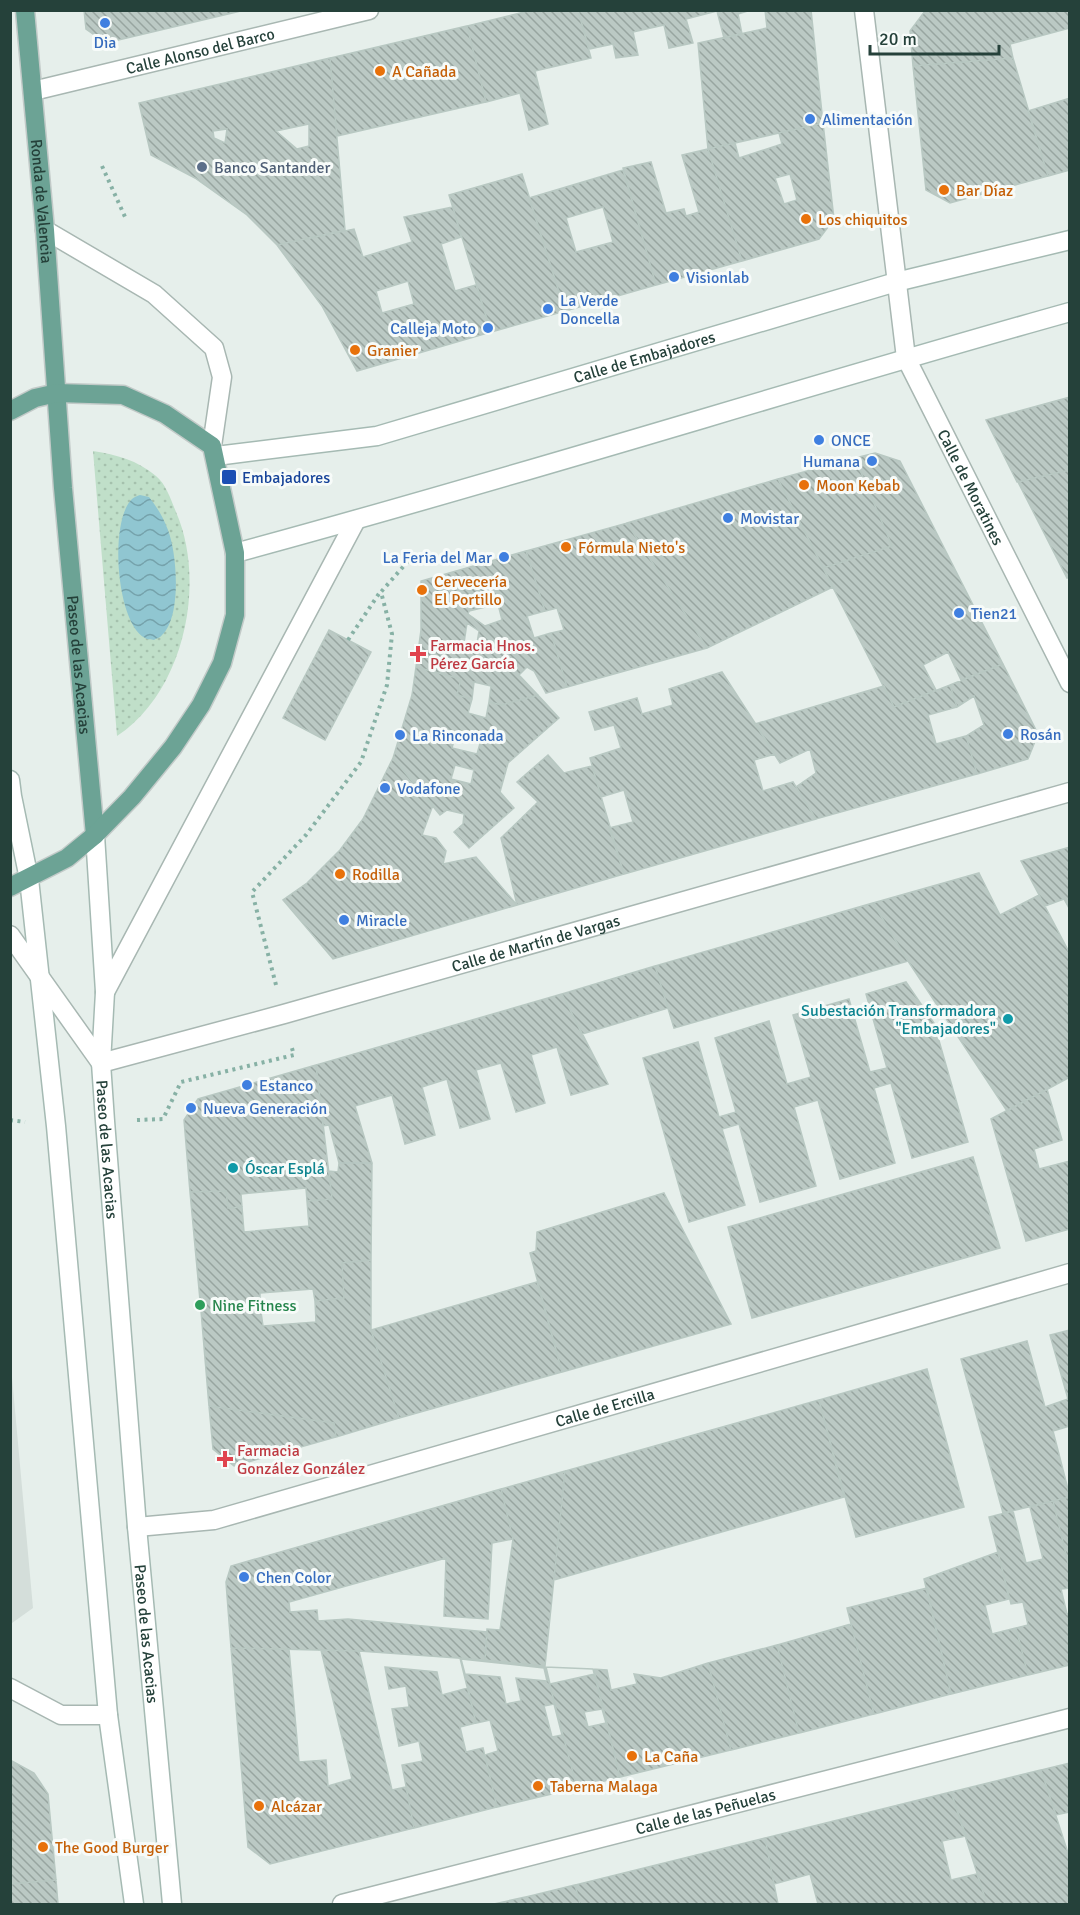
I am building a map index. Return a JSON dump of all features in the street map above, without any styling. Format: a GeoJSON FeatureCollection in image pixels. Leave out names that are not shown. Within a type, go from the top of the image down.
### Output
{"type":"FeatureCollection","features":[{"type":"Feature","properties":{"kind":"main road","name":"Ronda de Valencia"},"geometry":{"type":"LineString","coordinates":[[25,10],[57,393]]}},
{"type":"Feature","properties":{"kind":"main road"},"geometry":{"type":"LineString","coordinates":[[10,411],[35,398],[57,393],[123,395],[165,414],[214,451],[235,553],[235,615],[222,663],[201,705],[173,747],[132,797],[95,835],[67,858],[10,887]]}},
{"type":"Feature","properties":{"kind":"main road","name":"Paseo de las Acacias"},"geometry":{"type":"LineString","coordinates":[[57,393],[63,488],[95,835]]}},
{"type":"Feature","properties":{"kind":"street","name":"Calle Alonso del Barco"},"geometry":{"type":"LineString","coordinates":[[33,91],[369,10]]}},
{"type":"Feature","properties":{"kind":"street","name":"Calle de Moratines"},"geometry":{"type":"LineString","coordinates":[[864,10],[906,358],[1070,683]]}},
{"type":"Feature","properties":{"kind":"street"},"geometry":{"type":"LineString","coordinates":[[45,230],[154,294],[214,348],[222,377],[214,451]]}},
{"type":"Feature","properties":{"kind":"street","name":"Calle de Embajadores"},"geometry":{"type":"LineString","coordinates":[[214,451],[376,436],[896,282],[1070,240]]}},
{"type":"Feature","properties":{"kind":"street"},"geometry":{"type":"LineString","coordinates":[[235,553],[356,520],[1070,312]]}},
{"type":"Feature","properties":{"kind":"street"},"geometry":{"type":"LineString","coordinates":[[105,992],[356,520]]}},
{"type":"Feature","properties":{"kind":"street"},"geometry":{"type":"LineString","coordinates":[[10,780],[29,879],[56,1126],[108,1715],[134,1905]]}},
{"type":"Feature","properties":{"kind":"street","name":"Calle de Martín de Vargas"},"geometry":{"type":"LineString","coordinates":[[101,1063],[284,1014],[1070,792]]}},
{"type":"Feature","properties":{"kind":"street","name":"Paseo de las Acacias"},"geometry":{"type":"LineString","coordinates":[[95,835],[105,992],[101,1063],[105,1121],[137,1527],[172,1905]]}},
{"type":"Feature","properties":{"kind":"street"},"geometry":{"type":"LineString","coordinates":[[10,935],[39,979],[101,1063]]}},
{"type":"Feature","properties":{"kind":"street","name":"Calle de Ercilla"},"geometry":{"type":"LineString","coordinates":[[137,1527],[214,1520],[1070,1273]]}},
{"type":"Feature","properties":{"kind":"street"},"geometry":{"type":"LineString","coordinates":[[10,1688],[61,1715],[108,1715]]}},
{"type":"Feature","properties":{"kind":"street","name":"Calle de las Peñuelas"},"geometry":{"type":"LineString","coordinates":[[342,1905],[1070,1718]]}},
{"type":"Feature","properties":{"kind":"path"},"geometry":{"type":"LineString","coordinates":[[102,166],[126,219]]}},
{"type":"Feature","properties":{"kind":"path"},"geometry":{"type":"LineString","coordinates":[[348,640],[381,592],[408,561]]}},
{"type":"Feature","properties":{"kind":"path"},"geometry":{"type":"LineString","coordinates":[[105,1121],[163,1119],[182,1082],[294,1055],[252,892],[306,835],[361,762],[387,685],[392,634],[381,592]]}},
{"type":"Feature","properties":{"kind":"path"},"geometry":{"type":"LineString","coordinates":[[10,1120],[56,1126]]}},
{"type":"Feature","properties":{"kind":"shaded area"},"geometry":{"type":"Polygon","coordinates":[[[11,1366],[33,1608],[12,1623],[10,1622],[11,1366]]]}},
{"type":"Feature","properties":{"kind":"green space"},"geometry":{"type":"Polygon","coordinates":[[[93,451],[134,462],[160,479],[168,492],[185,540],[189,571],[189,602],[183,634],[173,665],[159,692],[140,717],[117,736],[93,451]]]}},
{"type":"Feature","properties":{"kind":"water"},"geometry":{"type":"Polygon","coordinates":[[[140,495],[149,497],[157,508],[168,530],[174,553],[176,584],[173,614],[162,635],[154,640],[145,638],[135,629],[122,593],[119,571],[120,528],[125,511],[132,499],[140,495]]]}},
{"type":"Feature","properties":{"kind":"building"},"geometry":{"type":"Polygon","coordinates":[[[84,10],[245,10],[106,43],[86,29],[84,10]]]}},
{"type":"Feature","properties":{"kind":"building"},"geometry":{"type":"Polygon","coordinates":[[[532,10],[578,10],[591,58],[535,71],[548,124],[529,130],[520,93],[486,102],[467,26],[532,10]]]}},
{"type":"Feature","properties":{"kind":"building"},"geometry":{"type":"Polygon","coordinates":[[[578,10],[751,10],[738,14],[742,34],[724,38],[717,11],[686,19],[693,43],[669,48],[664,25],[633,32],[638,55],[616,58],[613,44],[589,49],[578,10]]]}},
{"type":"Feature","properties":{"kind":"building"},"geometry":{"type":"Polygon","coordinates":[[[765,10],[811,10],[823,123],[708,149],[698,43],[767,28],[765,10]]]}},
{"type":"Feature","properties":{"kind":"building"},"geometry":{"type":"Polygon","coordinates":[[[1070,10],[1070,28],[1010,44],[1013,58],[913,66],[910,31],[925,11],[1070,10]]]}},
{"type":"Feature","properties":{"kind":"building"},"geometry":{"type":"Polygon","coordinates":[[[467,26],[486,102],[337,136],[330,58],[467,26]]]}},
{"type":"Feature","properties":{"kind":"building"},"geometry":{"type":"Polygon","coordinates":[[[330,58],[345,230],[277,245],[247,215],[195,178],[151,155],[139,103],[330,58]],[[309,124],[276,131],[297,149],[309,146],[309,124]],[[227,129],[213,131],[214,138],[225,143],[227,129]]]}},
{"type":"Feature","properties":{"kind":"building"},"geometry":{"type":"Polygon","coordinates":[[[1013,58],[1048,176],[950,203],[926,190],[913,66],[1013,58]]]}},
{"type":"Feature","properties":{"kind":"building"},"geometry":{"type":"Polygon","coordinates":[[[1070,98],[1070,170],[1048,176],[1028,111],[1070,98]]]}},
{"type":"Feature","properties":{"kind":"building"},"geometry":{"type":"Polygon","coordinates":[[[823,123],[834,219],[819,239],[742,261],[708,149],[823,123]],[[779,133],[735,143],[739,158],[782,144],[779,133]],[[790,174],[775,178],[784,204],[797,200],[790,174]]]}},
{"type":"Feature","properties":{"kind":"building"},"geometry":{"type":"Polygon","coordinates":[[[708,149],[742,261],[656,285],[623,168],[651,162],[666,213],[684,209],[686,216],[699,212],[682,155],[708,149]]]}},
{"type":"Feature","properties":{"kind":"building"},"geometry":{"type":"Polygon","coordinates":[[[623,170],[656,285],[565,311],[529,198],[623,170]],[[603,207],[566,218],[576,252],[613,242],[603,207]]]}},
{"type":"Feature","properties":{"kind":"building"},"geometry":{"type":"Polygon","coordinates":[[[522,174],[565,311],[491,332],[449,195],[522,174]]]}},
{"type":"Feature","properties":{"kind":"building"},"geometry":{"type":"Polygon","coordinates":[[[453,207],[461,237],[441,244],[455,291],[476,285],[491,332],[357,371],[322,306],[277,245],[354,229],[363,257],[412,242],[404,217],[453,207]],[[408,281],[376,291],[382,313],[414,304],[408,281]]]}},
{"type":"Feature","properties":{"kind":"building"},"geometry":{"type":"Polygon","coordinates":[[[1070,397],[1070,470],[1017,482],[986,420],[1070,397]]]}},
{"type":"Feature","properties":{"kind":"building"},"geometry":{"type":"Polygon","coordinates":[[[875,453],[900,461],[1003,664],[961,680],[948,652],[923,665],[936,690],[894,707],[823,568],[892,546],[855,458],[875,453]]]}},
{"type":"Feature","properties":{"kind":"building"},"geometry":{"type":"Polygon","coordinates":[[[855,458],[892,546],[823,568],[778,479],[855,458]]]}},
{"type":"Feature","properties":{"kind":"building"},"geometry":{"type":"Polygon","coordinates":[[[1070,470],[1070,577],[1067,578],[1018,482],[1070,470]]]}},
{"type":"Feature","properties":{"kind":"building"},"geometry":{"type":"Polygon","coordinates":[[[778,479],[833,587],[707,648],[627,523],[778,479]]]}},
{"type":"Feature","properties":{"kind":"building"},"geometry":{"type":"Polygon","coordinates":[[[627,523],[707,648],[567,687],[551,633],[564,630],[557,608],[545,611],[526,551],[627,523]]]}},
{"type":"Feature","properties":{"kind":"building"},"geometry":{"type":"Polygon","coordinates":[[[526,551],[545,611],[527,616],[534,638],[551,633],[567,687],[546,693],[534,671],[527,667],[519,675],[538,695],[502,705],[489,702],[491,686],[474,682],[472,699],[457,695],[461,679],[416,667],[421,630],[421,581],[526,551]],[[498,604],[469,611],[468,614],[485,626],[502,620],[498,604]],[[467,623],[463,650],[476,649],[479,631],[467,623]]]}},
{"type":"Feature","properties":{"kind":"building"},"geometry":{"type":"Polygon","coordinates":[[[329,630],[371,652],[325,740],[283,718],[329,630]]]}},
{"type":"Feature","properties":{"kind":"building"},"geometry":{"type":"Polygon","coordinates":[[[1003,664],[1038,734],[1028,759],[977,774],[966,736],[984,725],[974,696],[957,707],[950,685],[1003,664]]]}},
{"type":"Feature","properties":{"kind":"building"},"geometry":{"type":"Polygon","coordinates":[[[416,667],[461,679],[457,695],[472,699],[468,713],[486,718],[489,702],[502,705],[538,695],[559,718],[508,763],[500,792],[514,808],[469,848],[454,832],[463,824],[464,814],[447,810],[440,815],[393,758],[412,695],[416,667]],[[456,733],[452,748],[477,754],[481,740],[456,733]],[[455,765],[451,779],[471,784],[474,770],[455,765]]]}},
{"type":"Feature","properties":{"kind":"building"},"geometry":{"type":"Polygon","coordinates":[[[722,672],[775,754],[754,760],[763,791],[793,782],[816,819],[624,874],[609,828],[633,822],[624,790],[601,797],[590,758],[621,748],[614,725],[595,730],[589,712],[637,698],[642,714],[673,705],[669,689],[722,672]]]}},
{"type":"Feature","properties":{"kind":"building"},"geometry":{"type":"Polygon","coordinates":[[[950,685],[957,707],[928,715],[936,744],[966,736],[977,774],[816,819],[796,787],[816,773],[810,749],[780,763],[755,724],[884,686],[894,707],[950,685]]]}},
{"type":"Feature","properties":{"kind":"building"},"geometry":{"type":"Polygon","coordinates":[[[548,755],[564,773],[592,766],[624,874],[517,905],[501,838],[538,802],[517,782],[548,755]]]}},
{"type":"Feature","properties":{"kind":"building"},"geometry":{"type":"Polygon","coordinates":[[[393,758],[433,805],[422,835],[436,838],[446,851],[443,864],[476,857],[517,905],[333,959],[283,900],[307,883],[340,850],[363,819],[393,758]]]}},
{"type":"Feature","properties":{"kind":"building"},"geometry":{"type":"Polygon","coordinates":[[[1070,847],[1070,910],[1064,899],[1045,906],[1021,861],[1070,847]]]}},
{"type":"Feature","properties":{"kind":"building","name":"Subestación Transformadora \"Embajadores\""},"geometry":{"type":"Polygon","coordinates":[[[979,873],[1000,915],[1039,895],[1070,954],[1070,1077],[1007,1111],[908,961],[873,903],[979,873]]]}},
{"type":"Feature","properties":{"kind":"building"},"geometry":{"type":"Polygon","coordinates":[[[873,903],[908,961],[674,1028],[655,966],[873,903]]]}},
{"type":"Feature","properties":{"kind":"building"},"geometry":{"type":"Polygon","coordinates":[[[655,966],[668,1008],[582,1034],[562,994],[655,966]]]}},
{"type":"Feature","properties":{"kind":"building"},"geometry":{"type":"Polygon","coordinates":[[[906,982],[934,1023],[968,1142],[912,1158],[891,1083],[874,1088],[895,1163],[840,1179],[818,1100],[794,1107],[816,1186],[760,1202],[739,1124],[722,1129],[745,1205],[689,1222],[643,1058],[698,1042],[719,1117],[736,1112],[715,1038],[769,1021],[787,1084],[811,1077],[793,1015],[849,999],[870,1072],[887,1068],[866,994],[906,982]]]}},
{"type":"Feature","properties":{"kind":"building"},"geometry":{"type":"Polygon","coordinates":[[[562,994],[608,1084],[571,1095],[557,1047],[531,1055],[545,1103],[516,1112],[501,1063],[476,1070],[490,1119],[460,1128],[447,1079],[422,1087],[435,1135],[405,1144],[392,1095],[355,1106],[372,1163],[339,1163],[329,1125],[323,1126],[316,1065],[562,994]]]}},
{"type":"Feature","properties":{"kind":"building"},"geometry":{"type":"Polygon","coordinates":[[[316,1065],[332,1199],[307,1201],[306,1188],[241,1194],[242,1207],[228,1208],[226,1191],[190,1192],[184,1120],[198,1099],[316,1065]]]}},
{"type":"Feature","properties":{"kind":"building"},"geometry":{"type":"Polygon","coordinates":[[[1047,1089],[1062,1140],[1034,1149],[1039,1169],[1070,1161],[1070,1229],[1026,1241],[991,1119],[1047,1089]]]}},
{"type":"Feature","properties":{"kind":"building"},"geometry":{"type":"Polygon","coordinates":[[[973,1157],[1000,1248],[752,1318],[728,1227],[973,1157]]]}},
{"type":"Feature","properties":{"kind":"building"},"geometry":{"type":"Polygon","coordinates":[[[339,1163],[372,1163],[371,1260],[342,1263],[344,1298],[315,1301],[313,1289],[260,1293],[260,1305],[201,1311],[190,1192],[226,1191],[228,1208],[242,1207],[244,1232],[309,1226],[307,1201],[332,1199],[329,1171],[338,1172],[339,1163]]]}},
{"type":"Feature","properties":{"kind":"building"},"geometry":{"type":"Polygon","coordinates":[[[664,1193],[731,1324],[562,1372],[530,1253],[536,1251],[537,1232],[664,1193]]]}},
{"type":"Feature","properties":{"kind":"building"},"geometry":{"type":"Polygon","coordinates":[[[371,1260],[371,1330],[399,1418],[336,1437],[334,1423],[209,1406],[201,1311],[260,1305],[263,1326],[316,1322],[315,1301],[344,1298],[342,1263],[371,1260]]]}},
{"type":"Feature","properties":{"kind":"building"},"geometry":{"type":"Polygon","coordinates":[[[537,1282],[562,1372],[399,1418],[371,1330],[537,1282]]]}},
{"type":"Feature","properties":{"kind":"building"},"geometry":{"type":"Polygon","coordinates":[[[1070,1330],[1070,1426],[1053,1431],[1070,1497],[1003,1513],[961,1359],[1027,1341],[1045,1407],[1068,1399],[1050,1335],[1070,1330]]]}},
{"type":"Feature","properties":{"kind":"building"},"geometry":{"type":"Polygon","coordinates":[[[927,1369],[964,1507],[856,1537],[819,1400],[927,1369]]]}},
{"type":"Feature","properties":{"kind":"building"},"geometry":{"type":"Polygon","coordinates":[[[819,1400],[844,1497],[554,1580],[565,1471],[819,1400]]]}},
{"type":"Feature","properties":{"kind":"building"},"geometry":{"type":"Polygon","coordinates":[[[209,1406],[334,1423],[336,1437],[234,1466],[213,1449],[209,1406]]]}},
{"type":"Feature","properties":{"kind":"building"},"geometry":{"type":"Polygon","coordinates":[[[565,1471],[545,1666],[485,1660],[487,1629],[500,1630],[513,1539],[501,1489],[565,1471]]]}},
{"type":"Feature","properties":{"kind":"building"},"geometry":{"type":"Polygon","coordinates":[[[501,1489],[513,1539],[492,1543],[488,1619],[444,1616],[446,1558],[289,1602],[290,1612],[317,1610],[318,1621],[348,1619],[487,1632],[485,1660],[359,1651],[231,1648],[226,1582],[231,1566],[501,1489]]]}},
{"type":"Feature","properties":{"kind":"building"},"geometry":{"type":"Polygon","coordinates":[[[1070,1497],[1070,1571],[1053,1501],[1070,1497]]]}},
{"type":"Feature","properties":{"kind":"building"},"geometry":{"type":"Polygon","coordinates":[[[1053,1501],[1070,1571],[1070,1588],[1061,1589],[1067,1614],[1070,1613],[1070,1665],[1028,1675],[1016,1628],[1028,1625],[1023,1602],[1011,1604],[989,1517],[1013,1511],[1026,1563],[1043,1559],[1030,1507],[1053,1501]]]}},
{"type":"Feature","properties":{"kind":"building"},"geometry":{"type":"Polygon","coordinates":[[[998,1552],[1009,1599],[985,1605],[992,1634],[1016,1628],[1028,1675],[951,1694],[924,1579],[998,1552]]]}},
{"type":"Feature","properties":{"kind":"building"},"geometry":{"type":"Polygon","coordinates":[[[927,1588],[951,1694],[874,1714],[847,1608],[927,1588]]]}},
{"type":"Feature","properties":{"kind":"building"},"geometry":{"type":"Polygon","coordinates":[[[851,1624],[874,1714],[799,1733],[777,1645],[851,1624]]]}},
{"type":"Feature","properties":{"kind":"building"},"geometry":{"type":"Polygon","coordinates":[[[777,1645],[799,1733],[731,1750],[708,1663],[777,1645]]]}},
{"type":"Feature","properties":{"kind":"building"},"geometry":{"type":"Polygon","coordinates":[[[231,1648],[289,1649],[299,1762],[326,1760],[328,1786],[352,1779],[321,1650],[359,1651],[392,1790],[406,1787],[414,1828],[270,1864],[248,1847],[231,1648]]]}},
{"type":"Feature","properties":{"kind":"building"},"geometry":{"type":"Polygon","coordinates":[[[460,1658],[545,1667],[577,1788],[497,1807],[485,1755],[498,1751],[490,1720],[476,1723],[460,1658]],[[461,1659],[465,1674],[500,1677],[506,1704],[521,1701],[516,1678],[547,1681],[544,1668],[461,1659]],[[554,1704],[544,1706],[552,1737],[562,1735],[554,1704]]]}},
{"type":"Feature","properties":{"kind":"building"},"geometry":{"type":"Polygon","coordinates":[[[708,1663],[731,1750],[620,1777],[593,1669],[607,1670],[611,1690],[637,1684],[634,1674],[661,1678],[708,1663]]]}},
{"type":"Feature","properties":{"kind":"building"},"geometry":{"type":"Polygon","coordinates":[[[385,1667],[437,1672],[442,1695],[468,1688],[476,1723],[460,1727],[466,1752],[483,1748],[497,1807],[414,1828],[402,1765],[423,1761],[419,1741],[399,1746],[392,1709],[409,1707],[406,1686],[389,1689],[385,1667]]]}},
{"type":"Feature","properties":{"kind":"building"},"geometry":{"type":"Polygon","coordinates":[[[545,1667],[550,1684],[595,1674],[620,1777],[577,1788],[545,1667]],[[602,1709],[584,1712],[588,1727],[606,1723],[602,1709]]]}},
{"type":"Feature","properties":{"kind":"building"},"geometry":{"type":"Polygon","coordinates":[[[10,1760],[34,1773],[48,1794],[56,1880],[10,1884],[10,1760]]]}},
{"type":"Feature","properties":{"kind":"building"},"geometry":{"type":"Polygon","coordinates":[[[1070,1763],[1070,1812],[1056,1815],[1041,1770],[1070,1763]]]}},
{"type":"Feature","properties":{"kind":"building"},"geometry":{"type":"Polygon","coordinates":[[[1041,1770],[1070,1859],[1070,1904],[987,1904],[951,1792],[1041,1770]]]}},
{"type":"Feature","properties":{"kind":"building"},"geometry":{"type":"Polygon","coordinates":[[[951,1792],[966,1836],[942,1841],[951,1880],[977,1874],[987,1904],[818,1904],[810,1874],[774,1884],[765,1838],[951,1792]]]}},
{"type":"Feature","properties":{"kind":"building"},"geometry":{"type":"Polygon","coordinates":[[[765,1838],[778,1904],[580,1904],[575,1885],[765,1838]]]}},
{"type":"Feature","properties":{"kind":"building"},"geometry":{"type":"Polygon","coordinates":[[[56,1880],[58,1904],[10,1904],[10,1884],[56,1880]]]}},
{"type":"Feature","properties":{"kind":"building"},"geometry":{"type":"Polygon","coordinates":[[[575,1885],[580,1904],[494,1904],[530,1896],[575,1885]]]}},
{"type":"Feature","properties":{"kind":"place","name":"Dia"},"geometry":{"type":"Point","coordinates":[105,23]}},
{"type":"Feature","properties":{"kind":"place","name":"A Cañada"},"geometry":{"type":"Point","coordinates":[380,71]}},
{"type":"Feature","properties":{"kind":"place","name":"Alimentación"},"geometry":{"type":"Point","coordinates":[810,119]}},
{"type":"Feature","properties":{"kind":"place","name":"Banco Santander"},"geometry":{"type":"Point","coordinates":[202,167]}},
{"type":"Feature","properties":{"kind":"place","name":"Bar Díaz"},"geometry":{"type":"Point","coordinates":[944,190]}},
{"type":"Feature","properties":{"kind":"place","name":"Los chiquitos"},"geometry":{"type":"Point","coordinates":[806,219]}},
{"type":"Feature","properties":{"kind":"place","name":"Visionlab"},"geometry":{"type":"Point","coordinates":[674,277]}},
{"type":"Feature","properties":{"kind":"place","name":"La Verde Doncella"},"geometry":{"type":"Point","coordinates":[548,309]}},
{"type":"Feature","properties":{"kind":"place","name":"Calleja Moto"},"geometry":{"type":"Point","coordinates":[488,328]}},
{"type":"Feature","properties":{"kind":"place","name":"Granier"},"geometry":{"type":"Point","coordinates":[355,350]}},
{"type":"Feature","properties":{"kind":"place","name":"ONCE"},"geometry":{"type":"Point","coordinates":[819,440]}},
{"type":"Feature","properties":{"kind":"place","name":"Humana"},"geometry":{"type":"Point","coordinates":[872,461]}},
{"type":"Feature","properties":{"kind":"place","name":"Embajadores"},"geometry":{"type":"Point","coordinates":[229,477]}},
{"type":"Feature","properties":{"kind":"place","name":"Moon Kebab"},"geometry":{"type":"Point","coordinates":[804,485]}},
{"type":"Feature","properties":{"kind":"place","name":"Movistar"},"geometry":{"type":"Point","coordinates":[728,518]}},
{"type":"Feature","properties":{"kind":"place","name":"Fórmula Nieto's"},"geometry":{"type":"Point","coordinates":[566,547]}},
{"type":"Feature","properties":{"kind":"place","name":"La Feria del Mar"},"geometry":{"type":"Point","coordinates":[504,557]}},
{"type":"Feature","properties":{"kind":"place","name":"Cervecería El Portillo"},"geometry":{"type":"Point","coordinates":[422,590]}},
{"type":"Feature","properties":{"kind":"place","name":"Tien21"},"geometry":{"type":"Point","coordinates":[959,613]}},
{"type":"Feature","properties":{"kind":"place","name":"Farmacia Hnos. Pérez García"},"geometry":{"type":"Point","coordinates":[418,654]}},
{"type":"Feature","properties":{"kind":"place","name":"Rosán"},"geometry":{"type":"Point","coordinates":[1008,734]}},
{"type":"Feature","properties":{"kind":"place","name":"La Rinconada"},"geometry":{"type":"Point","coordinates":[400,735]}},
{"type":"Feature","properties":{"kind":"place","name":"Vodafone"},"geometry":{"type":"Point","coordinates":[385,788]}},
{"type":"Feature","properties":{"kind":"place","name":"Rodilla"},"geometry":{"type":"Point","coordinates":[340,874]}},
{"type":"Feature","properties":{"kind":"place","name":"Miracle"},"geometry":{"type":"Point","coordinates":[344,920]}},
{"type":"Feature","properties":{"kind":"place","name":"Subestación Transformadora \"Embajadores\""},"geometry":{"type":"Point","coordinates":[1008,1019]}},
{"type":"Feature","properties":{"kind":"place","name":"Estanco"},"geometry":{"type":"Point","coordinates":[247,1085]}},
{"type":"Feature","properties":{"kind":"place","name":"Nueva Generación"},"geometry":{"type":"Point","coordinates":[191,1108]}},
{"type":"Feature","properties":{"kind":"place","name":"Óscar Esplá"},"geometry":{"type":"Point","coordinates":[233,1168]}},
{"type":"Feature","properties":{"kind":"place","name":"Nine Fitness"},"geometry":{"type":"Point","coordinates":[200,1305]}},
{"type":"Feature","properties":{"kind":"place","name":"Farmacia González González"},"geometry":{"type":"Point","coordinates":[225,1459]}},
{"type":"Feature","properties":{"kind":"place","name":"Chen Color"},"geometry":{"type":"Point","coordinates":[244,1577]}},
{"type":"Feature","properties":{"kind":"place","name":"La Caña"},"geometry":{"type":"Point","coordinates":[632,1756]}},
{"type":"Feature","properties":{"kind":"place","name":"Taberna Malaga"},"geometry":{"type":"Point","coordinates":[538,1786]}},
{"type":"Feature","properties":{"kind":"place","name":"Alcázar"},"geometry":{"type":"Point","coordinates":[259,1806]}},
{"type":"Feature","properties":{"kind":"place","name":"The Good Burger"},"geometry":{"type":"Point","coordinates":[43,1847]}}]}
